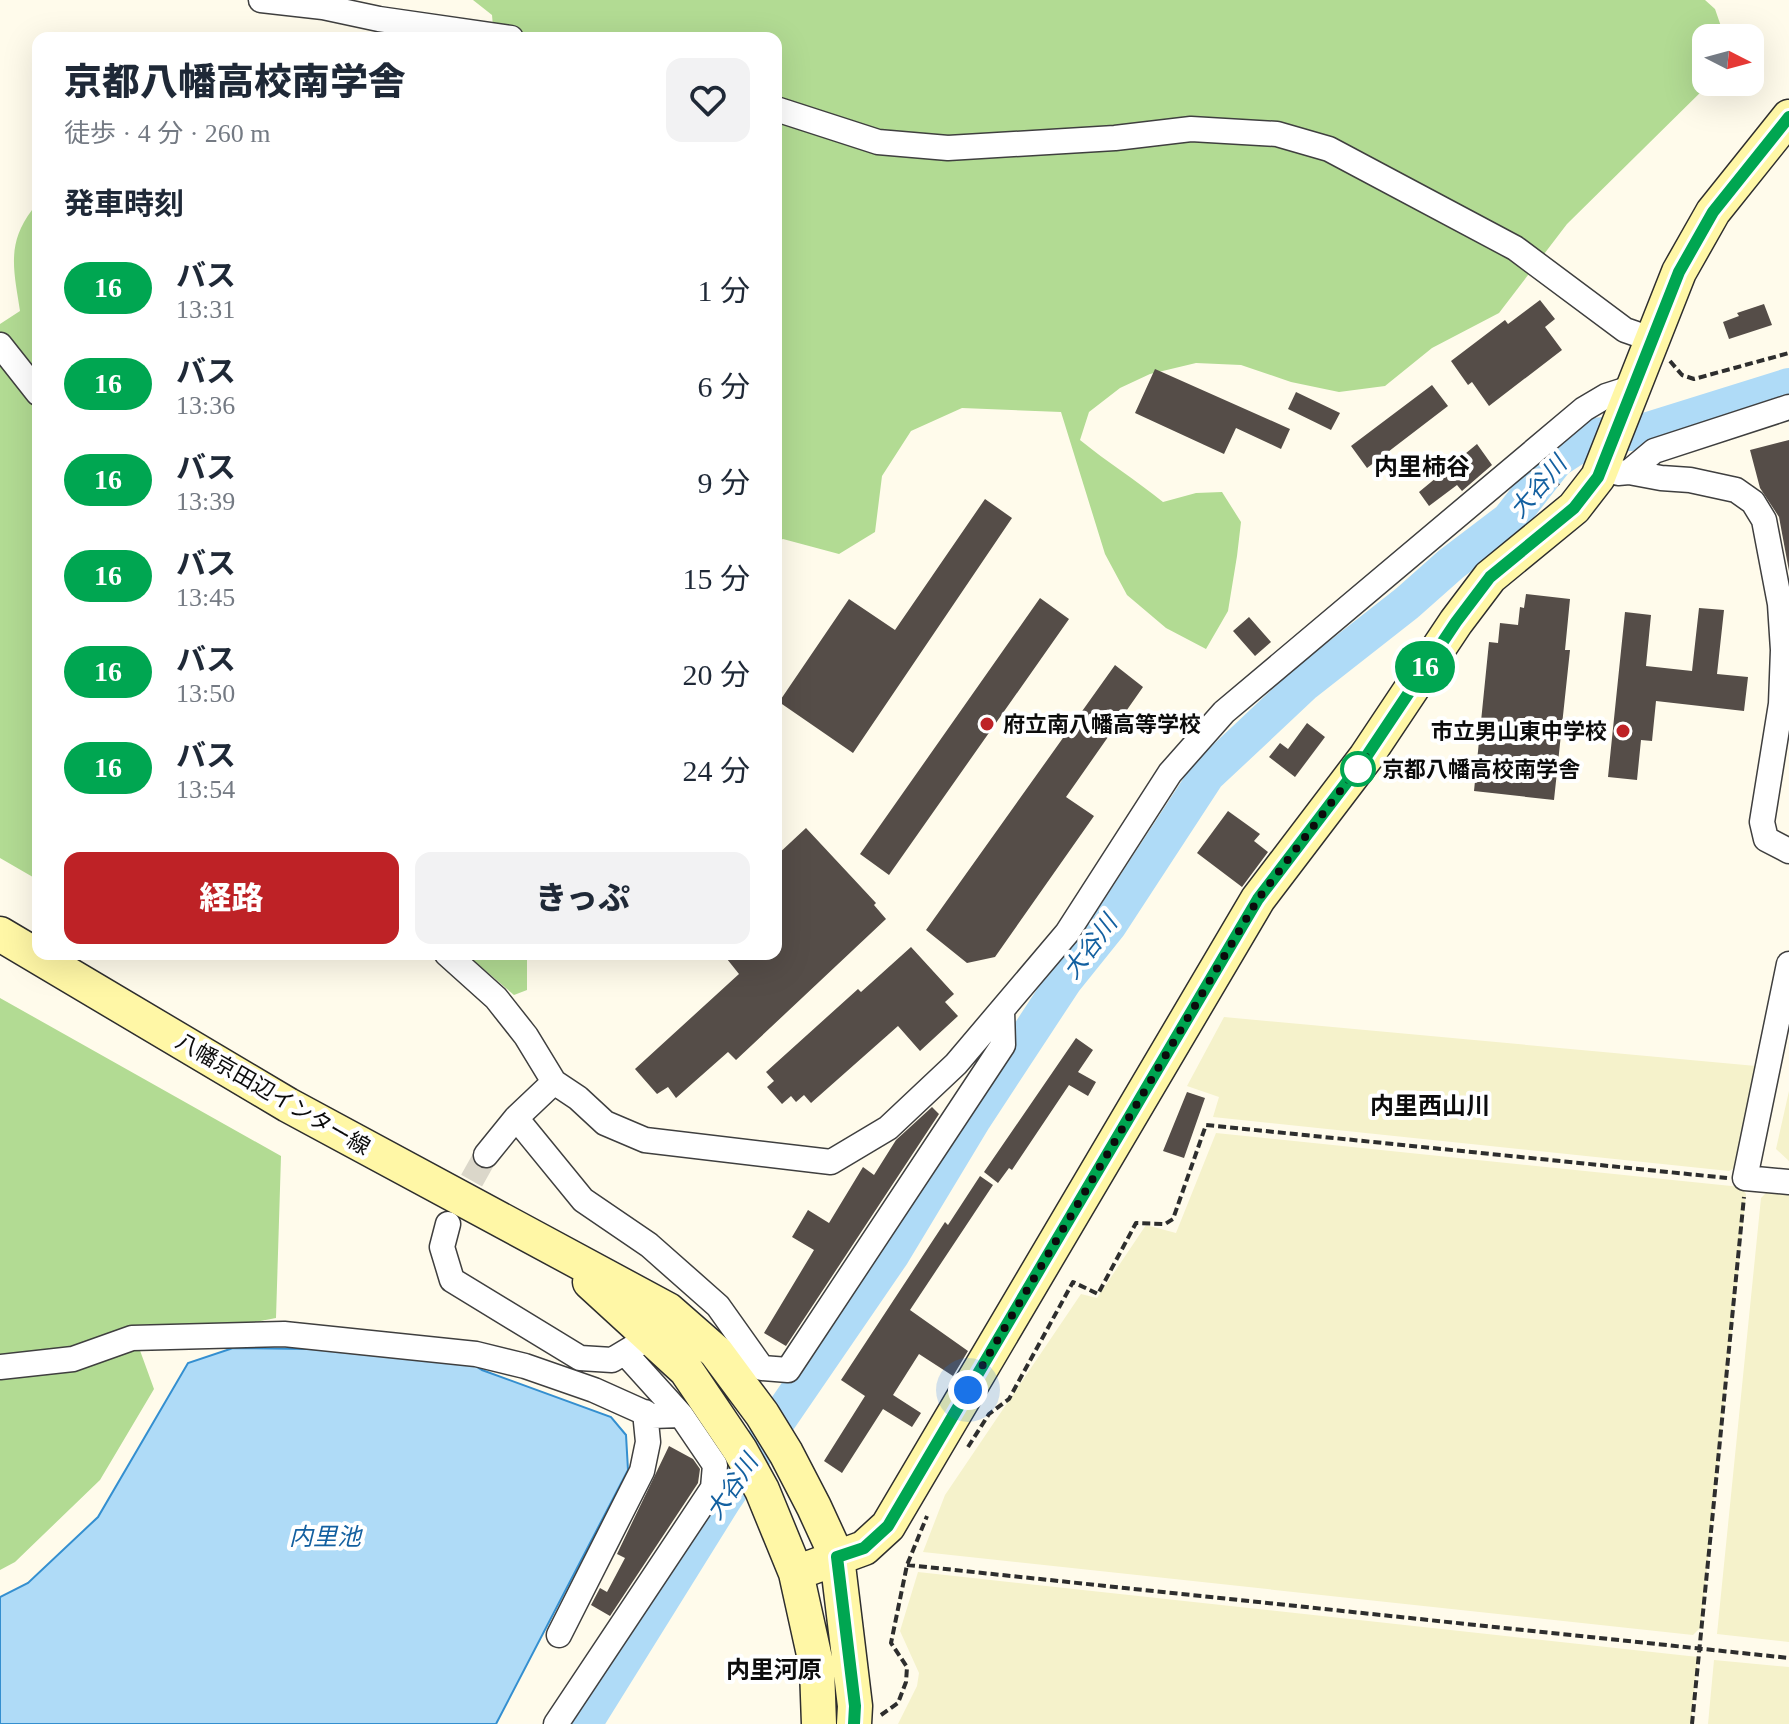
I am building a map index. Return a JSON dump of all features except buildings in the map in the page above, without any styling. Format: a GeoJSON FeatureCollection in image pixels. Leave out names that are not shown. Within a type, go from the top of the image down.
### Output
{"type":"FeatureCollection","features":[{"type":"Feature","properties":{"kind":"main road"},"geometry":{"type":"LineString","coordinates":[[796,1573],[864,1548],[888,1526],[1258,899],[1366,757],[1490,577],[1574,508],[1612,469],[1629,400],[1679,272],[1713,212],[1789,117]]}},
{"type":"Feature","properties":{"kind":"main road","name":"八幡京田辺インター線"},"geometry":{"type":"LineString","coordinates":[[0,934],[32,953]]}},
{"type":"Feature","properties":{"kind":"main road","name":"八幡京田辺インター線"},"geometry":{"type":"LineString","coordinates":[[44,960],[288,1105],[550,1246],[686,1370],[740,1450],[762,1490],[796,1573],[817,1668],[819,1724]]}},
{"type":"Feature","properties":{"kind":"main road","name":"八幡京田辺インター線"},"geometry":{"type":"LineString","coordinates":[[647,1333],[716,1352],[762,1414],[786,1453],[837,1557],[855,1706],[867,1720]]}},
{"type":"Feature","properties":{"kind":"street"},"geometry":{"type":"LineString","coordinates":[[261,0],[324,3],[379,19],[469,32]]}},
{"type":"Feature","properties":{"kind":"street"},"geometry":{"type":"LineString","coordinates":[[782,111],[878,142],[948,148],[1115,138],[1191,129],[1277,134],[1329,149],[1515,248],[1648,347]]}},
{"type":"Feature","properties":{"kind":"street"},"geometry":{"type":"LineString","coordinates":[[0,345],[32,385]]}},
{"type":"Feature","properties":{"kind":"street"},"geometry":{"type":"LineString","coordinates":[[454,960],[496,998],[526,1036],[554,1082],[578,1098],[605,1123],[645,1140],[831,1162],[888,1128],[956,1064],[1067,933],[1170,773],[1224,712],[1584,409],[1606,396],[1629,400]]}},
{"type":"Feature","properties":{"kind":"street"},"geometry":{"type":"LineString","coordinates":[[1612,469],[1654,451],[1789,407]]}},
{"type":"Feature","properties":{"kind":"street"},"geometry":{"type":"LineString","coordinates":[[1612,469],[1736,490],[1753,502],[1764,520],[1786,650],[1781,704],[1762,822],[1766,839],[1789,851]]}},
{"type":"Feature","properties":{"kind":"street"},"geometry":{"type":"LineString","coordinates":[[1789,964],[1745,1178],[1789,1182]]}},
{"type":"Feature","properties":{"kind":"street"},"geometry":{"type":"LineString","coordinates":[[516,1118],[583,1200],[649,1245],[718,1306],[762,1368],[788,1370],[1003,1045],[1002,1010]]}},
{"type":"Feature","properties":{"kind":"street"},"geometry":{"type":"LineString","coordinates":[[486,1155],[516,1118],[554,1082]]}},
{"type":"Feature","properties":{"kind":"street"},"geometry":{"type":"LineString","coordinates":[[448,1224],[442,1247],[452,1280],[580,1358],[612,1360],[647,1333],[681,1415],[715,1465],[713,1488],[556,1724]]}},
{"type":"Feature","properties":{"kind":"street"},"geometry":{"type":"LineString","coordinates":[[0,1367],[73,1359],[132,1338],[284,1334],[476,1354],[525,1366],[594,1390],[652,1416],[681,1415]]}},
{"type":"Feature","properties":{"kind":"street"},"geometry":{"type":"LineString","coordinates":[[559,1635],[642,1471],[648,1442],[645,1412]]}},
{"type":"Feature","properties":{"kind":"path"},"geometry":{"type":"LineString","coordinates":[[1648,347],[1670,361],[1682,375],[1694,379],[1789,353]]}},
{"type":"Feature","properties":{"kind":"path"},"geometry":{"type":"LineString","coordinates":[[1533,451],[1574,508]]}},
{"type":"Feature","properties":{"kind":"path"},"geometry":{"type":"LineString","coordinates":[[966,1451],[989,1414],[1009,1399],[1073,1282],[1098,1294],[1136,1223],[1165,1224],[1173,1219],[1206,1125],[1711,1178],[1745,1178],[1692,1724]]}},
{"type":"Feature","properties":{"kind":"path"},"geometry":{"type":"LineString","coordinates":[[867,1720],[898,1703],[906,1682],[907,1667],[891,1643],[907,1565],[929,1511]]}},
{"type":"Feature","properties":{"kind":"path"},"geometry":{"type":"LineString","coordinates":[[907,1565],[1789,1658]]}},
{"type":"Feature","properties":{"kind":"shaded area"},"geometry":{"type":"Polygon","coordinates":[[[1224,1017],[1756,1066],[1735,1168],[1729,1171],[1213,1117],[1219,1097],[1187,1086],[1224,1017]]]}},
{"type":"Feature","properties":{"kind":"shaded area"},"geometry":{"type":"Polygon","coordinates":[[[1789,1091],[1789,1161],[1776,1149],[1789,1091]]]}},
{"type":"Feature","properties":{"kind":"shaded area"},"geometry":{"type":"Polygon","coordinates":[[[1216,1133],[1741,1187],[1746,1194],[1701,1627],[1693,1635],[923,1552],[945,1495],[1081,1294],[1097,1298],[1146,1225],[1176,1233],[1216,1133]]]}},
{"type":"Feature","properties":{"kind":"shaded area"},"geometry":{"type":"Polygon","coordinates":[[[1769,1190],[1789,1192],[1789,1642],[1717,1634],[1761,1198],[1769,1190]]]}},
{"type":"Feature","properties":{"kind":"shaded area"},"geometry":{"type":"Polygon","coordinates":[[[918,1572],[1698,1657],[1691,1724],[898,1724],[917,1686],[919,1673],[900,1631],[918,1572]]]}},
{"type":"Feature","properties":{"kind":"shaded area"},"geometry":{"type":"Polygon","coordinates":[[[1714,1660],[1789,1667],[1789,1724],[1708,1724],[1714,1660]]]}},
{"type":"Feature","properties":{"kind":"green space"},"geometry":{"type":"Polygon","coordinates":[[[473,0],[1705,0],[1715,9],[1720,24],[1692,24],[1692,96],[1697,96],[1567,224],[1499,313],[1432,348],[1385,386],[1339,392],[1291,382],[1241,365],[1196,363],[1150,374],[1120,388],[1089,412],[1080,440],[1163,502],[1196,493],[1222,492],[1241,522],[1228,611],[1206,649],[1166,628],[1127,595],[1105,554],[1061,412],[962,408],[911,431],[882,476],[875,532],[839,554],[782,539],[782,32],[493,32],[492,15],[473,0]]]}},
{"type":"Feature","properties":{"kind":"green space"},"geometry":{"type":"Polygon","coordinates":[[[32,210],[32,877],[0,858],[0,324],[20,311],[14,258],[18,234],[32,210]]]}},
{"type":"Feature","properties":{"kind":"green space"},"geometry":{"type":"Polygon","coordinates":[[[473,960],[527,960],[527,990],[514,995],[473,960]]]}},
{"type":"Feature","properties":{"kind":"green space"},"geometry":{"type":"Polygon","coordinates":[[[0,998],[281,1156],[276,1318],[138,1345],[154,1389],[100,1480],[15,1562],[0,1570],[0,998]]]}},
{"type":"Feature","properties":{"kind":"water","name":"内里池"},"geometry":{"type":"Polygon","coordinates":[[[233,1348],[453,1351],[482,1370],[611,1417],[626,1435],[628,1470],[496,1724],[0,1724],[0,1597],[28,1583],[98,1517],[188,1363],[233,1348]]]}},
{"type":"Feature","properties":{"kind":"waterway","name":"大谷川"},"geometry":{"type":"LineString","coordinates":[[584,1724],[724,1499],[892,1254],[974,1118],[1064,981],[1109,925],[1207,775],[1305,683],[1509,520],[1556,460],[1593,436],[1642,432],[1789,386]]}},
{"type":"Feature","properties":{"kind":"tunnel"},"geometry":{"type":"LineString","coordinates":[[454,1212],[486,1155]]}},
{"type":"Feature","properties":{"kind":"bus line","name":"16"},"geometry":{"type":"LineString","coordinates":[[854,1724],[855,1706],[837,1557],[864,1548],[888,1526],[1258,899],[1366,757],[1456,622],[1490,577],[1588,493],[1607,457],[1679,272],[1713,212],[1789,117]]}},
{"type":"Feature","properties":{"kind":"place","name":"府立南八幡高等学校"},"geometry":{"type":"Point","coordinates":[987,724]}},
{"type":"Feature","properties":{"kind":"place","name":"市立男山東中学校"},"geometry":{"type":"Point","coordinates":[1623,731]}},
{"type":"Feature","properties":{"kind":"place","name":"京都八幡高校南学舎"},"geometry":{"type":"Point","coordinates":[1358,769]}},
{"type":"Feature","properties":{"kind":"district","name":"内里柿谷"},"geometry":{"type":"Point","coordinates":[1422,467]}},
{"type":"Feature","properties":{"kind":"district","name":"内里西山川"},"geometry":{"type":"Point","coordinates":[1430,1106]}},
{"type":"Feature","properties":{"kind":"district","name":"内里河原"},"geometry":{"type":"Point","coordinates":[774,1670]}},
{"type":"Feature","properties":{"kind":"route"},"geometry":{"type":"LineString","coordinates":[[968,1390],[1258,899],[1366,757],[1358,769]]}}]}
